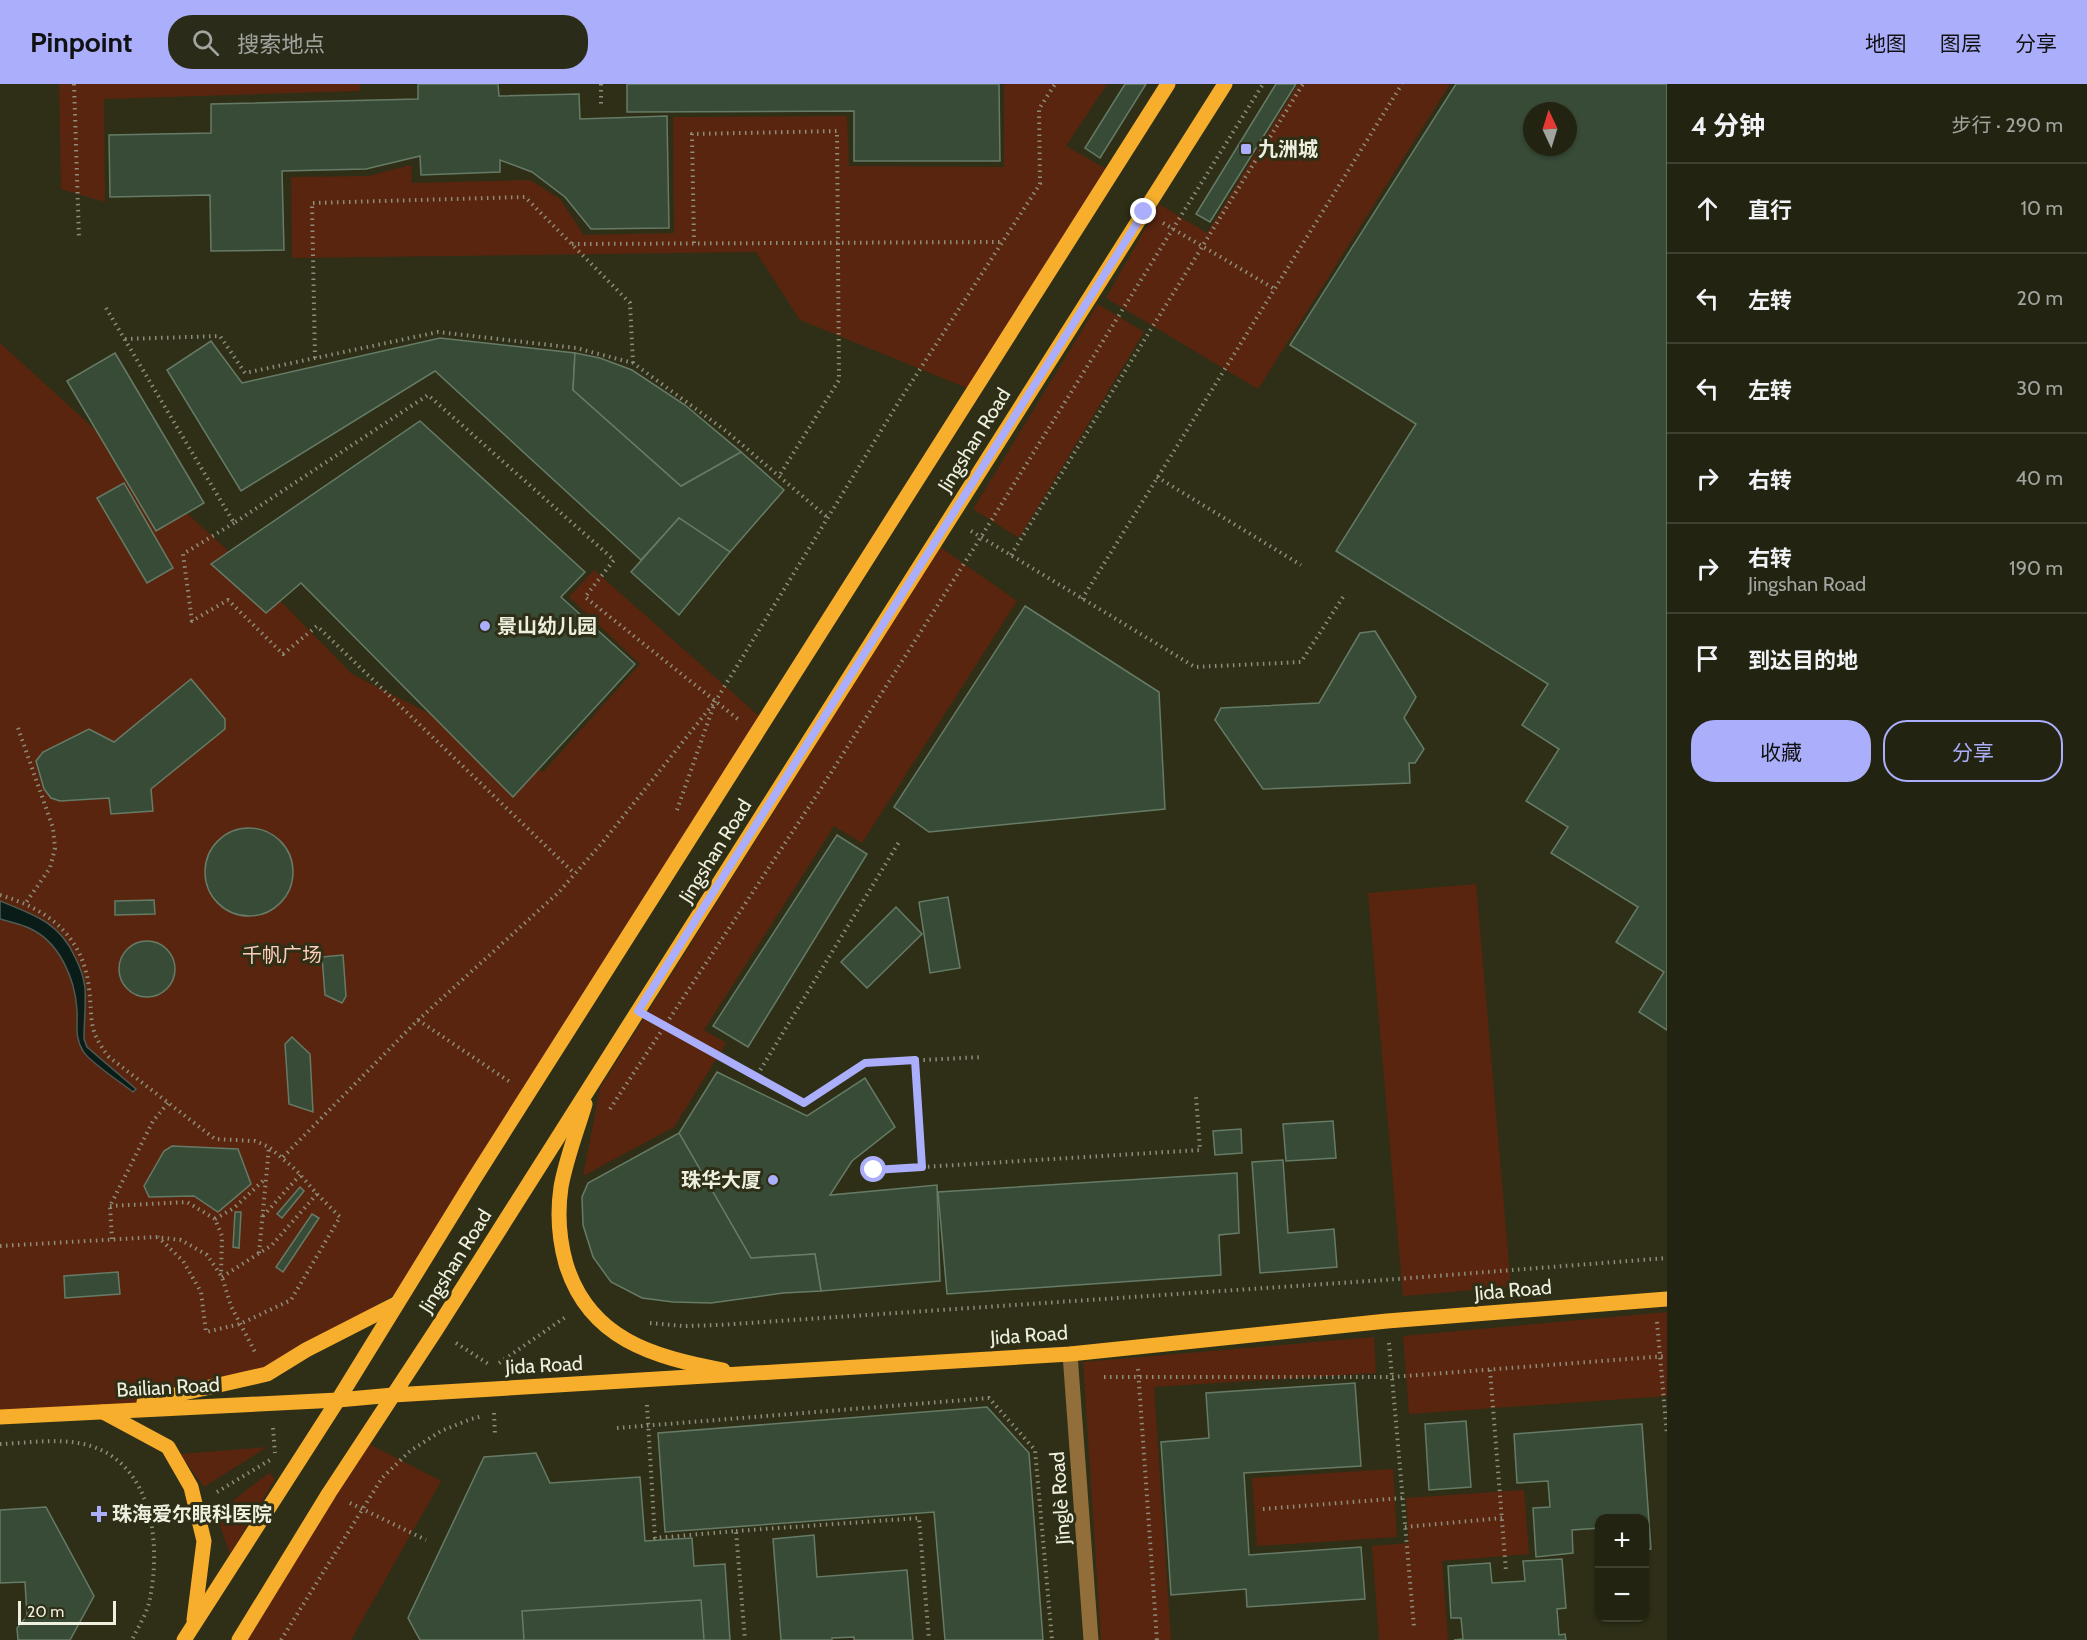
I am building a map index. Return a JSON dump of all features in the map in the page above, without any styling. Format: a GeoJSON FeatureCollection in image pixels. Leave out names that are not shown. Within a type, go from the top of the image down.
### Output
{"type":"FeatureCollection","features":[{"type":"Feature","properties":{"kind":"main road","name":"Jingshan Road"},"geometry":{"type":"LineString","coordinates":[[184,1640],[338,1400],[528,1093],[1168,84]]}},
{"type":"Feature","properties":{"kind":"main road","name":"Jingshan Road"},"geometry":{"type":"LineString","coordinates":[[239,1640],[329,1493],[436,1330],[1225,84]]}},
{"type":"Feature","properties":{"kind":"main road"},"geometry":{"type":"LineString","coordinates":[[591,1086],[561,1186],[558,1213],[561,1247],[571,1279],[584,1304],[598,1320],[624,1340],[651,1352],[683,1363],[746,1374]]}},
{"type":"Feature","properties":{"kind":"main road","name":"Jida Road"},"geometry":{"type":"LineString","coordinates":[[338,1400],[1070,1354],[1387,1322],[1661,1299]]}},
{"type":"Feature","properties":{"kind":"main road"},"geometry":{"type":"LineString","coordinates":[[103,1412],[267,1374],[306,1350],[397,1304]]}},
{"type":"Feature","properties":{"kind":"main road","name":"Bailian Road"},"geometry":{"type":"LineString","coordinates":[[0,1417],[338,1400]]}},
{"type":"Feature","properties":{"kind":"main road"},"geometry":{"type":"LineString","coordinates":[[103,1412],[168,1447],[191,1487],[204,1541],[193,1624]]}},
{"type":"Feature","properties":{"kind":"street","name":"Jǐnglè Road"},"geometry":{"type":"LineString","coordinates":[[1070,1354],[1091,1640]]}},
{"type":"Feature","properties":{"kind":"path"},"geometry":{"type":"LineString","coordinates":[[74,84],[79,238]]}},
{"type":"Feature","properties":{"kind":"path"},"geometry":{"type":"LineString","coordinates":[[601,84],[601,106]]}},
{"type":"Feature","properties":{"kind":"path"},"geometry":{"type":"LineString","coordinates":[[283,1157],[418,1020],[559,892],[602,843],[715,702],[898,403],[1040,184],[1039,109],[1055,84]]}},
{"type":"Feature","properties":{"kind":"path"},"geometry":{"type":"LineString","coordinates":[[609,1111],[820,790],[1174,230],[1263,84]]}},
{"type":"Feature","properties":{"kind":"path"},"geometry":{"type":"LineString","coordinates":[[1011,555],[1303,84]]}},
{"type":"Feature","properties":{"kind":"path"},"geometry":{"type":"LineString","coordinates":[[1082,598],[1402,84]]}},
{"type":"Feature","properties":{"kind":"path"},"geometry":{"type":"LineString","coordinates":[[694,243],[692,134],[837,131],[839,380],[778,476]]}},
{"type":"Feature","properties":{"kind":"path"},"geometry":{"type":"LineString","coordinates":[[315,358],[312,203],[525,197],[630,303],[633,363]]}},
{"type":"Feature","properties":{"kind":"path"},"geometry":{"type":"LineString","coordinates":[[1144,212],[1273,288]]}},
{"type":"Feature","properties":{"kind":"path"},"geometry":{"type":"LineString","coordinates":[[571,244],[1002,242]]}},
{"type":"Feature","properties":{"kind":"path"},"geometry":{"type":"LineString","coordinates":[[106,308],[234,523]]}},
{"type":"Feature","properties":{"kind":"path"},"geometry":{"type":"LineString","coordinates":[[124,339],[220,336],[245,373],[438,332],[576,348],[633,363],[726,431],[828,518]]}},
{"type":"Feature","properties":{"kind":"path"},"geometry":{"type":"LineString","coordinates":[[575,874],[317,626],[283,654],[228,600],[192,621],[183,554],[428,395],[614,560],[585,597],[756,734]]}},
{"type":"Feature","properties":{"kind":"path"},"geometry":{"type":"LineString","coordinates":[[1157,477],[1301,565]]}},
{"type":"Feature","properties":{"kind":"path"},"geometry":{"type":"LineString","coordinates":[[950,518],[1195,668],[1300,662],[1345,594]]}},
{"type":"Feature","properties":{"kind":"path"},"geometry":{"type":"LineString","coordinates":[[676,812],[715,702]]}},
{"type":"Feature","properties":{"kind":"path"},"geometry":{"type":"LineString","coordinates":[[18,728],[53,828],[55,848],[50,868],[25,904]]}},
{"type":"Feature","properties":{"kind":"path"},"geometry":{"type":"LineString","coordinates":[[756,1077],[899,842]]}},
{"type":"Feature","properties":{"kind":"path"},"geometry":{"type":"LineString","coordinates":[[0,895],[25,904],[59,924],[74,944],[84,965],[89,987],[91,1023],[97,1042],[109,1057],[215,1139],[255,1141],[269,1147],[283,1157],[340,1217],[291,1300],[240,1324],[206,1332],[201,1292],[183,1261],[158,1237]]}},
{"type":"Feature","properties":{"kind":"path"},"geometry":{"type":"LineString","coordinates":[[638,1011],[804,1103],[865,1063],[982,1057]]}},
{"type":"Feature","properties":{"kind":"path"},"geometry":{"type":"LineString","coordinates":[[418,1020],[528,1093]]}},
{"type":"Feature","properties":{"kind":"path"},"geometry":{"type":"LineString","coordinates":[[915,1060],[922,1167]]}},
{"type":"Feature","properties":{"kind":"path"},"geometry":{"type":"LineString","coordinates":[[504,1092],[510,1082]]}},
{"type":"Feature","properties":{"kind":"path"},"geometry":{"type":"LineString","coordinates":[[874,1170],[1200,1150],[1196,1096]]}},
{"type":"Feature","properties":{"kind":"path"},"geometry":{"type":"LineString","coordinates":[[112,1239],[110,1206],[153,1121],[168,1103]]}},
{"type":"Feature","properties":{"kind":"path"},"geometry":{"type":"LineString","coordinates":[[259,1254],[269,1147]]}},
{"type":"Feature","properties":{"kind":"path"},"geometry":{"type":"LineString","coordinates":[[262,1217],[300,1175]]}},
{"type":"Feature","properties":{"kind":"path"},"geometry":{"type":"LineString","coordinates":[[215,1219],[234,1208],[266,1178]]}},
{"type":"Feature","properties":{"kind":"path"},"geometry":{"type":"LineString","coordinates":[[222,1276],[272,1245],[317,1194]]}},
{"type":"Feature","properties":{"kind":"path"},"geometry":{"type":"LineString","coordinates":[[110,1206],[187,1202],[215,1219],[222,1236],[222,1276],[231,1306],[267,1374]]}},
{"type":"Feature","properties":{"kind":"path"},"geometry":{"type":"LineString","coordinates":[[0,1246],[158,1237],[181,1240],[207,1255],[222,1276]]}},
{"type":"Feature","properties":{"kind":"path"},"geometry":{"type":"LineString","coordinates":[[645,1321],[683,1326],[719,1325],[1667,1258]]}},
{"type":"Feature","properties":{"kind":"path"},"geometry":{"type":"LineString","coordinates":[[1661,1299],[1660,1356],[1667,1435]]}},
{"type":"Feature","properties":{"kind":"path"},"geometry":{"type":"LineString","coordinates":[[436,1330],[493,1367],[584,1304]]}},
{"type":"Feature","properties":{"kind":"path"},"geometry":{"type":"LineString","coordinates":[[1387,1322],[1414,1627]]}},
{"type":"Feature","properties":{"kind":"path"},"geometry":{"type":"LineString","coordinates":[[1136,1347],[1157,1640]]}},
{"type":"Feature","properties":{"kind":"path"},"geometry":{"type":"LineString","coordinates":[[1072,1377],[1392,1377],[1667,1356]]}},
{"type":"Feature","properties":{"kind":"path"},"geometry":{"type":"LineString","coordinates":[[1491,1370],[1506,1571]]}},
{"type":"Feature","properties":{"kind":"path"},"geometry":{"type":"LineString","coordinates":[[493,1389],[495,1436]]}},
{"type":"Feature","properties":{"kind":"path"},"geometry":{"type":"LineString","coordinates":[[618,1428],[989,1398],[1035,1450],[1052,1640]]}},
{"type":"Feature","properties":{"kind":"path"},"geometry":{"type":"LineString","coordinates":[[636,1406],[658,1404]]}},
{"type":"Feature","properties":{"kind":"path"},"geometry":{"type":"LineString","coordinates":[[647,1405],[655,1538],[919,1518],[929,1640]]}},
{"type":"Feature","properties":{"kind":"path"},"geometry":{"type":"LineString","coordinates":[[281,1640],[382,1478],[410,1451],[441,1431],[471,1419],[505,1413]]}},
{"type":"Feature","properties":{"kind":"path"},"geometry":{"type":"LineString","coordinates":[[0,1444],[56,1442],[93,1447],[114,1458],[126,1468],[139,1485],[152,1524],[155,1561],[150,1600],[132,1640]]}},
{"type":"Feature","properties":{"kind":"path"},"geometry":{"type":"LineString","coordinates":[[1263,1509],[1403,1498]]}},
{"type":"Feature","properties":{"kind":"path"},"geometry":{"type":"LineString","coordinates":[[1405,1527],[1502,1518]]}},
{"type":"Feature","properties":{"kind":"path"},"geometry":{"type":"LineString","coordinates":[[736,1531],[745,1640]]}},
{"type":"Feature","properties":{"kind":"green space"},"geometry":{"type":"Polygon","coordinates":[[[59,84],[360,84],[360,91],[104,99],[105,202],[61,189],[59,84]]]}},
{"type":"Feature","properties":{"kind":"green space"},"geometry":{"type":"Polygon","coordinates":[[[1004,84],[1107,84],[1066,146],[1108,170],[967,388],[800,320],[756,252],[292,258],[291,177],[368,176],[411,165],[412,183],[530,180],[560,199],[584,235],[674,233],[673,117],[847,116],[849,166],[1004,167],[1004,84]]]}},
{"type":"Feature","properties":{"kind":"green space"},"geometry":{"type":"Polygon","coordinates":[[[1298,84],[1450,84],[1258,389],[1106,298],[1159,204],[1207,233],[1298,84]]]}},
{"type":"Feature","properties":{"kind":"green space"},"geometry":{"type":"Polygon","coordinates":[[[1098,304],[1144,332],[1019,538],[973,509],[1098,304]]]}},
{"type":"Feature","properties":{"kind":"green space","name":"千帆广场"},"geometry":{"type":"Polygon","coordinates":[[[0,343],[258,578],[352,674],[543,772],[640,664],[569,597],[594,570],[759,716],[402,1290],[263,1374],[103,1411],[0,1417],[0,343]]]}},
{"type":"Feature","properties":{"kind":"green space"},"geometry":{"type":"Polygon","coordinates":[[[940,547],[1017,601],[862,843],[834,826],[704,1030],[726,1043],[674,1127],[583,1176],[600,1088],[940,547]]]}},
{"type":"Feature","properties":{"kind":"green space"},"geometry":{"type":"Polygon","coordinates":[[[1476,884],[1511,1287],[1403,1296],[1368,893],[1476,884]]]}},
{"type":"Feature","properties":{"kind":"green space"},"geometry":{"type":"Polygon","coordinates":[[[1667,1312],[1667,1396],[1409,1414],[1403,1336],[1667,1312]]]}},
{"type":"Feature","properties":{"kind":"green space"},"geometry":{"type":"Polygon","coordinates":[[[1374,1337],[1376,1373],[1154,1387],[1171,1640],[1101,1640],[1083,1362],[1374,1337]]]}},
{"type":"Feature","properties":{"kind":"green space"},"geometry":{"type":"Polygon","coordinates":[[[367,1443],[441,1481],[351,1640],[245,1640],[367,1443]]]}},
{"type":"Feature","properties":{"kind":"green space"},"geometry":{"type":"Polygon","coordinates":[[[267,1447],[204,1487],[180,1454],[267,1447]]]}},
{"type":"Feature","properties":{"kind":"green space"},"geometry":{"type":"Polygon","coordinates":[[[1393,1469],[1397,1537],[1257,1546],[1252,1478],[1393,1469]]]}},
{"type":"Feature","properties":{"kind":"green space"},"geometry":{"type":"Polygon","coordinates":[[[269,1473],[275,1479],[230,1554],[216,1514],[269,1473]]]}},
{"type":"Feature","properties":{"kind":"green space"},"geometry":{"type":"Polygon","coordinates":[[[1524,1490],[1529,1554],[1442,1561],[1448,1640],[1379,1640],[1372,1546],[1409,1543],[1406,1498],[1524,1490]]]}},
{"type":"Feature","properties":{"kind":"water"},"geometry":{"type":"Polygon","coordinates":[[[0,901],[44,921],[69,945],[83,976],[84,1039],[87,1047],[136,1089],[133,1092],[86,1056],[77,1036],[76,998],[64,963],[50,943],[41,935],[20,924],[0,919],[0,901]]]}},
{"type":"Feature","properties":{"kind":"building"},"geometry":{"type":"Polygon","coordinates":[[[418,84],[498,84],[499,96],[579,94],[580,119],[667,116],[669,228],[591,229],[565,197],[532,172],[500,160],[500,172],[421,175],[420,156],[366,169],[282,171],[284,250],[211,251],[210,195],[110,197],[109,135],[211,133],[211,104],[418,99],[418,84]]]}},
{"type":"Feature","properties":{"kind":"building"},"geometry":{"type":"Polygon","coordinates":[[[627,84],[999,84],[1000,161],[854,161],[854,111],[627,112],[627,84]]]}},
{"type":"Feature","properties":{"kind":"building"},"geometry":{"type":"Polygon","coordinates":[[[1125,84],[1146,84],[1100,158],[1085,148],[1125,84]]]}},
{"type":"Feature","properties":{"kind":"building","name":"九洲城"},"geometry":{"type":"Polygon","coordinates":[[[1276,84],[1296,84],[1210,222],[1196,214],[1276,84]]]}},
{"type":"Feature","properties":{"kind":"building"},"geometry":{"type":"Polygon","coordinates":[[[1456,84],[1667,84],[1667,1030],[1639,1012],[1664,972],[1616,942],[1638,907],[1551,853],[1568,827],[1526,801],[1559,749],[1522,725],[1548,684],[1336,551],[1416,424],[1290,345],[1456,84]]]}},
{"type":"Feature","properties":{"kind":"building"},"geometry":{"type":"Polygon","coordinates":[[[440,338],[575,353],[573,390],[681,486],[741,452],[784,490],[730,552],[679,518],[641,560],[435,371],[241,491],[167,370],[211,341],[242,383],[440,338]]]}},
{"type":"Feature","properties":{"kind":"building"},"geometry":{"type":"Polygon","coordinates":[[[115,353],[204,503],[156,531],[67,381],[115,353]]]}},
{"type":"Feature","properties":{"kind":"building"},"geometry":{"type":"Polygon","coordinates":[[[575,353],[600,358],[632,370],[685,405],[741,452],[681,486],[573,390],[575,353]]]}},
{"type":"Feature","properties":{"kind":"building","name":"景山幼儿园"},"geometry":{"type":"Polygon","coordinates":[[[420,421],[585,572],[561,597],[635,664],[513,797],[301,583],[266,613],[211,564],[420,421]]]}},
{"type":"Feature","properties":{"kind":"building"},"geometry":{"type":"Polygon","coordinates":[[[124,483],[173,568],[147,583],[97,498],[124,483]]]}},
{"type":"Feature","properties":{"kind":"building"},"geometry":{"type":"Polygon","coordinates":[[[679,518],[730,552],[679,615],[631,572],[679,518]]]}},
{"type":"Feature","properties":{"kind":"building"},"geometry":{"type":"Polygon","coordinates":[[[1025,606],[1159,692],[1165,809],[929,832],[894,807],[1025,606]]]}},
{"type":"Feature","properties":{"kind":"building"},"geometry":{"type":"Polygon","coordinates":[[[1375,631],[1416,697],[1404,718],[1424,749],[1415,763],[1409,763],[1410,783],[1263,789],[1215,720],[1221,708],[1319,703],[1360,633],[1375,631]]]}},
{"type":"Feature","properties":{"kind":"building"},"geometry":{"type":"Polygon","coordinates":[[[191,679],[225,719],[225,729],[151,789],[153,811],[111,814],[109,798],[60,801],[51,798],[44,789],[36,761],[43,752],[89,729],[114,742],[191,679]]]}},
{"type":"Feature","properties":{"kind":"building"},"geometry":{"type":"Polygon","coordinates":[[[249,828],[274,835],[286,847],[293,872],[286,897],[274,909],[249,916],[224,909],[212,897],[205,872],[212,847],[224,835],[249,828]]]}},
{"type":"Feature","properties":{"kind":"building"},"geometry":{"type":"Polygon","coordinates":[[[837,835],[867,854],[748,1047],[713,1026],[837,835]]]}},
{"type":"Feature","properties":{"kind":"building"},"geometry":{"type":"Polygon","coordinates":[[[948,897],[960,968],[930,973],[919,902],[948,897]]]}},
{"type":"Feature","properties":{"kind":"building"},"geometry":{"type":"Polygon","coordinates":[[[154,900],[155,914],[115,915],[115,901],[154,900]]]}},
{"type":"Feature","properties":{"kind":"building"},"geometry":{"type":"Polygon","coordinates":[[[896,907],[922,934],[867,988],[841,962],[896,907]]]}},
{"type":"Feature","properties":{"kind":"building"},"geometry":{"type":"Polygon","coordinates":[[[141,941],[153,941],[167,949],[175,963],[173,980],[167,989],[153,997],[141,997],[124,985],[119,975],[119,963],[131,946],[141,941]]]}},
{"type":"Feature","properties":{"kind":"building"},"geometry":{"type":"Polygon","coordinates":[[[343,955],[346,996],[342,1003],[325,995],[322,957],[343,955]]]}},
{"type":"Feature","properties":{"kind":"building"},"geometry":{"type":"Polygon","coordinates":[[[292,1037],[310,1054],[313,1112],[289,1104],[285,1044],[292,1037]]]}},
{"type":"Feature","properties":{"kind":"building","name":"珠华大厦"},"geometry":{"type":"Polygon","coordinates":[[[717,1072],[807,1116],[865,1078],[895,1127],[852,1161],[830,1195],[937,1185],[940,1281],[821,1291],[815,1254],[751,1258],[679,1133],[717,1072]]]}},
{"type":"Feature","properties":{"kind":"building"},"geometry":{"type":"Polygon","coordinates":[[[1333,1121],[1336,1158],[1286,1161],[1283,1124],[1333,1121]]]}},
{"type":"Feature","properties":{"kind":"building"},"geometry":{"type":"Polygon","coordinates":[[[1241,1129],[1242,1153],[1215,1155],[1213,1131],[1241,1129]]]}},
{"type":"Feature","properties":{"kind":"building"},"geometry":{"type":"Polygon","coordinates":[[[679,1133],[751,1258],[815,1254],[821,1291],[783,1293],[711,1303],[673,1302],[642,1298],[611,1282],[593,1257],[583,1225],[582,1197],[588,1183],[679,1133]]]}},
{"type":"Feature","properties":{"kind":"building"},"geometry":{"type":"Polygon","coordinates":[[[172,1146],[238,1149],[251,1184],[218,1212],[194,1196],[149,1197],[144,1186],[164,1151],[172,1146]]]}},
{"type":"Feature","properties":{"kind":"building"},"geometry":{"type":"Polygon","coordinates":[[[1283,1160],[1288,1233],[1334,1229],[1337,1267],[1260,1273],[1252,1162],[1283,1160]]]}},
{"type":"Feature","properties":{"kind":"building"},"geometry":{"type":"Polygon","coordinates":[[[1237,1173],[1239,1233],[1219,1235],[1221,1275],[947,1294],[938,1192],[1237,1173]]]}},
{"type":"Feature","properties":{"kind":"building"},"geometry":{"type":"Polygon","coordinates":[[[300,1187],[304,1191],[282,1218],[277,1214],[300,1187]]]}},
{"type":"Feature","properties":{"kind":"building"},"geometry":{"type":"Polygon","coordinates":[[[235,1212],[241,1212],[239,1248],[233,1247],[235,1212]]]}},
{"type":"Feature","properties":{"kind":"building"},"geometry":{"type":"Polygon","coordinates":[[[312,1214],[319,1218],[283,1272],[276,1267],[312,1214]]]}},
{"type":"Feature","properties":{"kind":"building"},"geometry":{"type":"Polygon","coordinates":[[[118,1272],[120,1294],[65,1298],[64,1276],[118,1272]]]}},
{"type":"Feature","properties":{"kind":"building"},"geometry":{"type":"Polygon","coordinates":[[[1355,1383],[1361,1466],[1244,1473],[1249,1555],[1361,1547],[1365,1599],[1247,1607],[1246,1589],[1171,1595],[1161,1442],[1209,1438],[1206,1393],[1355,1383]]]}},
{"type":"Feature","properties":{"kind":"building"},"geometry":{"type":"Polygon","coordinates":[[[987,1407],[1029,1453],[1043,1640],[945,1640],[934,1512],[665,1532],[658,1433],[987,1407]]]}},
{"type":"Feature","properties":{"kind":"building"},"geometry":{"type":"Polygon","coordinates":[[[1466,1421],[1471,1487],[1429,1490],[1425,1424],[1466,1421]]]}},
{"type":"Feature","properties":{"kind":"building"},"geometry":{"type":"Polygon","coordinates":[[[1642,1424],[1648,1514],[1595,1514],[1595,1528],[1572,1530],[1573,1553],[1536,1557],[1533,1508],[1550,1507],[1548,1481],[1517,1483],[1514,1434],[1642,1424]]]}},
{"type":"Feature","properties":{"kind":"building"},"geometry":{"type":"Polygon","coordinates":[[[536,1453],[550,1483],[640,1477],[645,1541],[692,1538],[694,1566],[725,1564],[730,1640],[420,1640],[408,1618],[484,1457],[536,1453]]]}},
{"type":"Feature","properties":{"kind":"building"},"geometry":{"type":"Polygon","coordinates":[[[46,1507],[94,1596],[70,1640],[18,1640],[17,1628],[27,1616],[25,1582],[0,1583],[0,1510],[46,1507]]]}},
{"type":"Feature","properties":{"kind":"building"},"geometry":{"type":"Polygon","coordinates":[[[1649,1521],[1651,1549],[1649,1549],[1649,1521]]]}},
{"type":"Feature","properties":{"kind":"building"},"geometry":{"type":"Polygon","coordinates":[[[814,1535],[817,1577],[907,1570],[913,1640],[854,1640],[854,1637],[832,1638],[832,1640],[781,1640],[773,1539],[814,1535]]]}},
{"type":"Feature","properties":{"kind":"building"},"geometry":{"type":"Polygon","coordinates":[[[1562,1559],[1566,1608],[1557,1609],[1559,1635],[1565,1634],[1566,1640],[1454,1640],[1463,1639],[1461,1618],[1451,1618],[1448,1566],[1490,1563],[1492,1583],[1525,1581],[1523,1561],[1562,1559]]]}},
{"type":"Feature","properties":{"kind":"building"},"geometry":{"type":"Polygon","coordinates":[[[701,1600],[704,1640],[524,1640],[522,1611],[701,1600]]]}},
{"type":"Feature","properties":{"kind":"place","name":"九洲城"},"geometry":{"type":"Point","coordinates":[1246,149]}},
{"type":"Feature","properties":{"kind":"place","name":"景山幼儿园"},"geometry":{"type":"Point","coordinates":[485,626]}},
{"type":"Feature","properties":{"kind":"place","name":"珠华大厦"},"geometry":{"type":"Point","coordinates":[773,1180]}},
{"type":"Feature","properties":{"kind":"place","name":"珠海爱尔眼科医院"},"geometry":{"type":"Point","coordinates":[99,1514]}},
{"type":"Feature","properties":{"kind":"route"},"geometry":{"type":"LineString","coordinates":[[874,1170],[922,1167],[915,1060],[865,1063],[804,1103],[638,1011],[1144,212]]}}]}
